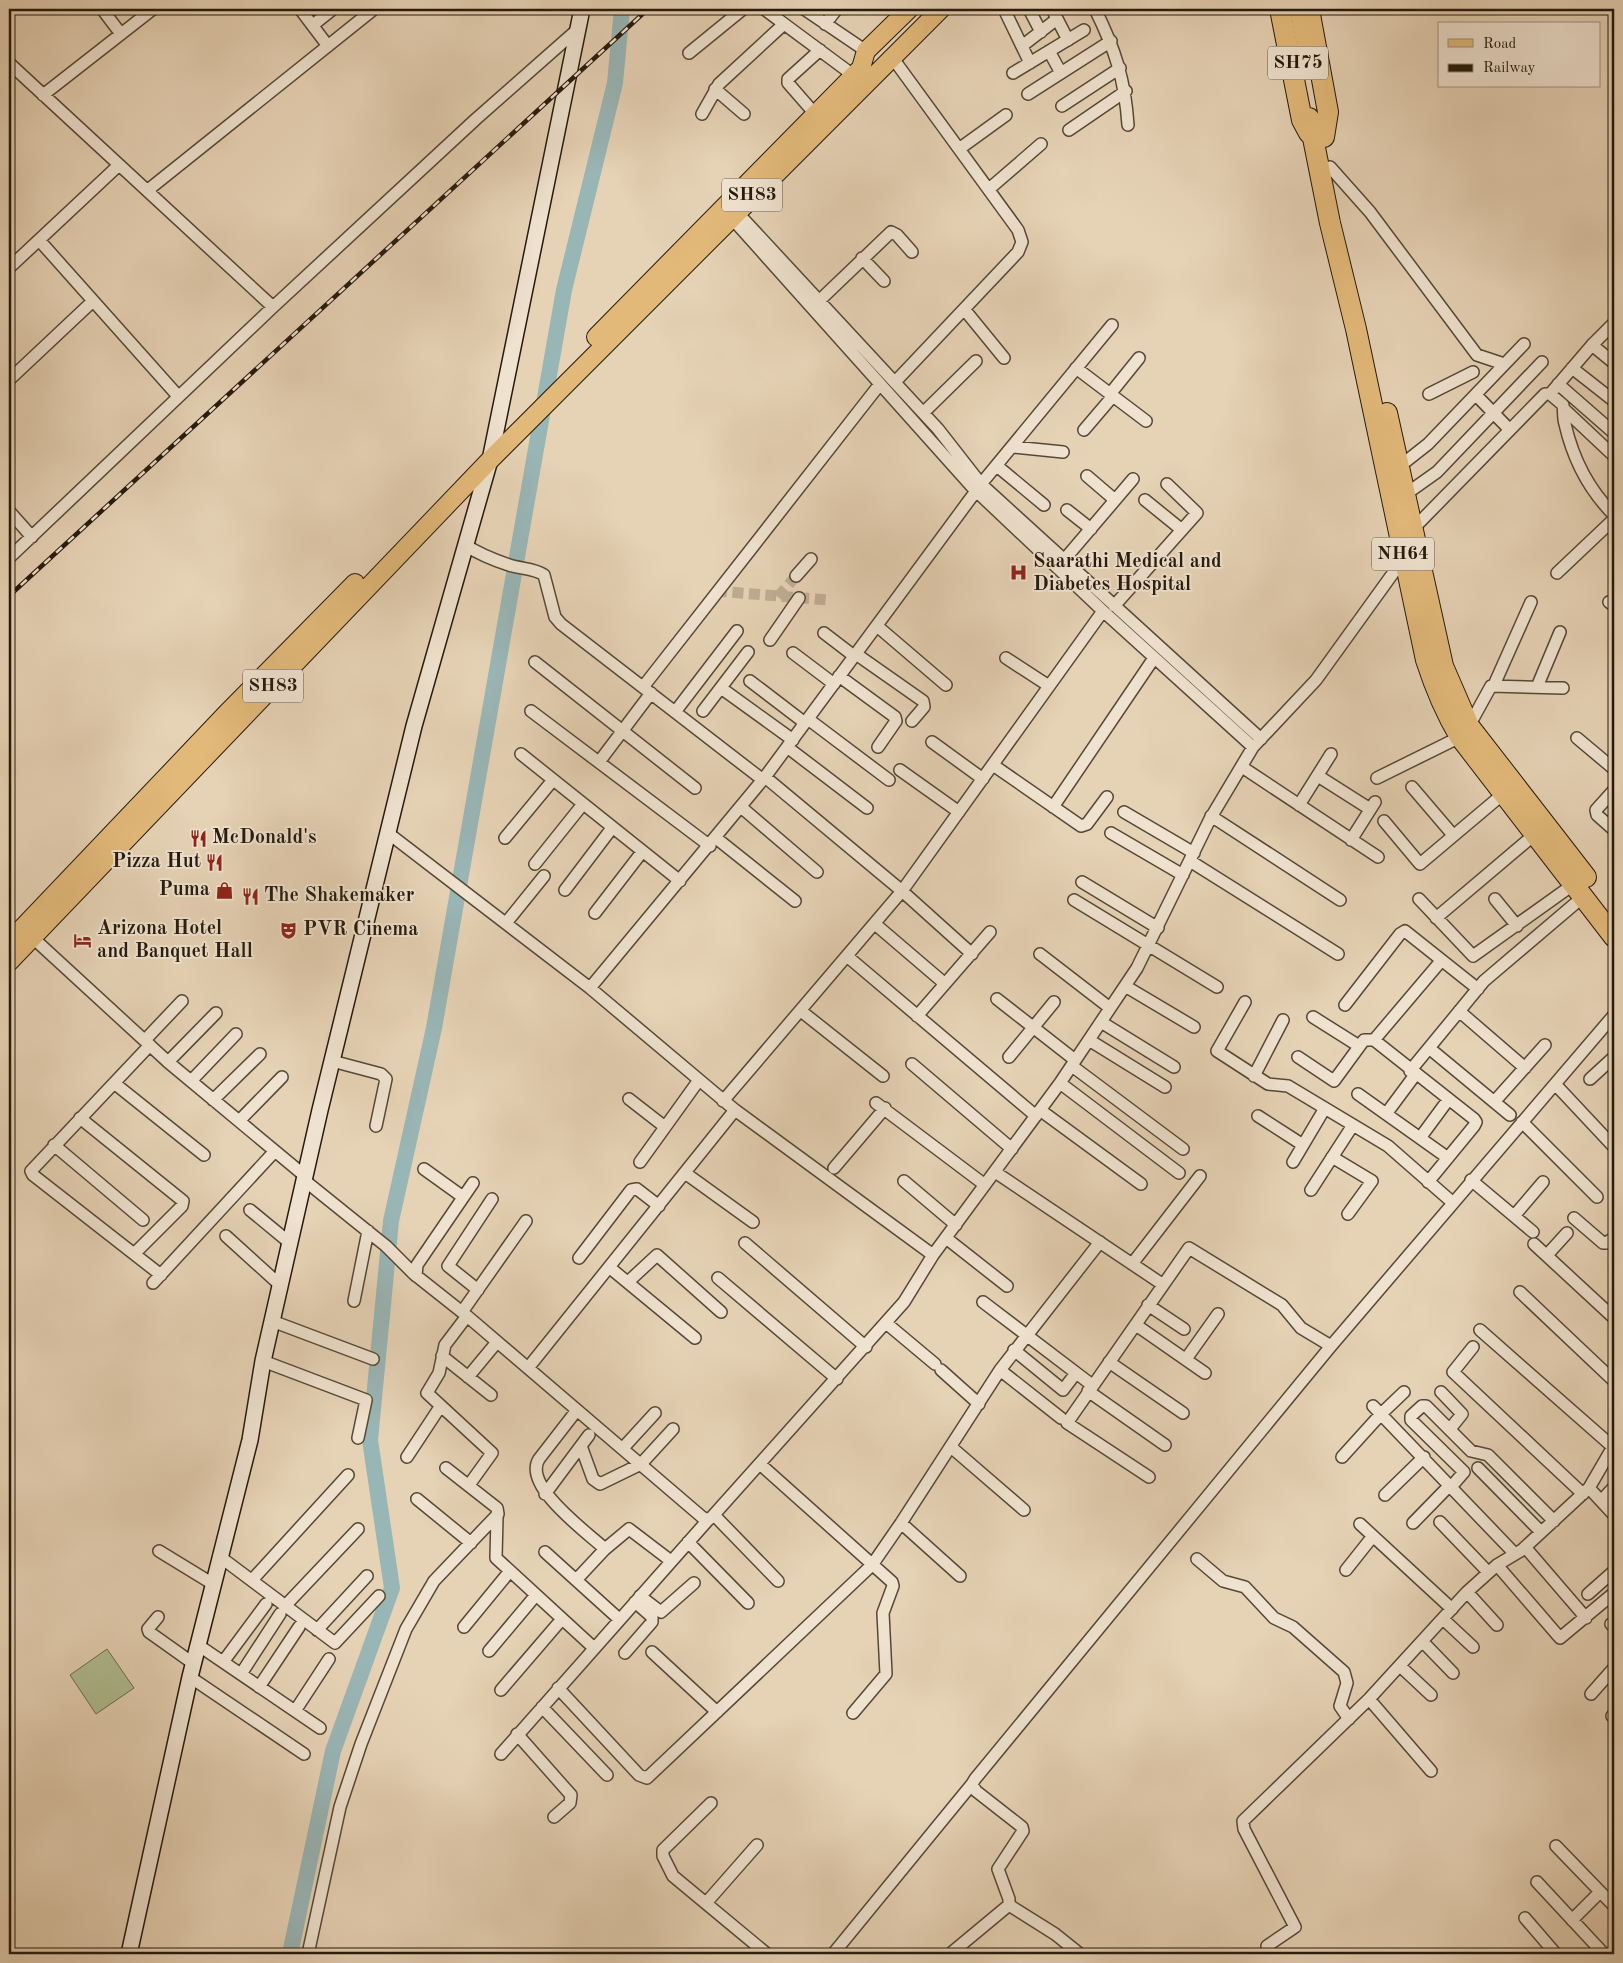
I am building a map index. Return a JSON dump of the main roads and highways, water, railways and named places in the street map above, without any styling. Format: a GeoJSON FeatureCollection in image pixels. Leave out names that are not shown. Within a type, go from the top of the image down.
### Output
{"type":"FeatureCollection","features":[{"type":"Feature","properties":{"kind":"highway"},"geometry":{"type":"LineString","coordinates":[[1280,9],[1302,120],[1319,139],[1328,112],[1309,9]]}},
{"type":"Feature","properties":{"kind":"highway","name":"NH64"},"geometry":{"type":"LineString","coordinates":[[1315,117],[1330,223],[1358,338],[1426,660],[1447,716],[1465,731],[1614,915]]}},
{"type":"Feature","properties":{"kind":"highway","name":"NH64"},"geometry":{"type":"LineString","coordinates":[[1319,139],[1330,167],[1340,218],[1400,466],[1443,666],[1465,731],[1503,794],[1614,937]]}},
{"type":"Feature","properties":{"kind":"main road","name":"SH83"},"geometry":{"type":"LineString","coordinates":[[9,942],[141,814],[491,451],[729,209],[815,114],[857,71],[866,51],[909,9]]}},
{"type":"Feature","properties":{"kind":"main road"},"geometry":{"type":"LineString","coordinates":[[857,71],[910,27],[926,9]]}},
{"type":"Feature","properties":{"kind":"main road","name":"SH83"},"geometry":{"type":"LineString","coordinates":[[729,209],[941,9]]}},
{"type":"Feature","properties":{"kind":"main road","name":"SH75"},"geometry":{"type":"LineString","coordinates":[[1287,9],[1315,117]]}},
{"type":"Feature","properties":{"kind":"main road","name":"SH75"},"geometry":{"type":"LineString","coordinates":[[1298,9],[1315,117]]}},
{"type":"Feature","properties":{"kind":"main road","name":"SH83"},"geometry":{"type":"LineString","coordinates":[[9,962],[141,814]]}},
{"type":"Feature","properties":{"kind":"waterway"},"geometry":{"type":"LineString","coordinates":[[290,1954],[333,1751],[392,1588],[370,1440],[391,1221],[434,1028],[564,290],[615,83],[622,9]]}},
{"type":"Feature","properties":{"kind":"tunnel"},"geometry":{"type":"LineString","coordinates":[[778,597],[796,576]]}},
{"type":"Feature","properties":{"kind":"tunnel"},"geometry":{"type":"LineString","coordinates":[[716,591],[828,600]]}},
{"type":"Feature","properties":{"kind":"railway"},"geometry":{"type":"LineString","coordinates":[[9,596],[648,9]]}},
{"type":"Feature","properties":{"kind":"place","name":"Saarathi Medical and Diabetes Hospital"},"geometry":{"type":"Point","coordinates":[1019,573]}},
{"type":"Feature","properties":{"kind":"place","name":"McDonald's"},"geometry":{"type":"Point","coordinates":[198,838]}},
{"type":"Feature","properties":{"kind":"place","name":"Pizza Hut"},"geometry":{"type":"Point","coordinates":[215,862]}},
{"type":"Feature","properties":{"kind":"place","name":"Puma"},"geometry":{"type":"Point","coordinates":[224,890]}},
{"type":"Feature","properties":{"kind":"place","name":"The Shakemaker"},"geometry":{"type":"Point","coordinates":[250,896]}},
{"type":"Feature","properties":{"kind":"place","name":"PVR Cinema"},"geometry":{"type":"Point","coordinates":[289,930]}},
{"type":"Feature","properties":{"kind":"place","name":"Arizona Hotel and Banquet Hall"},"geometry":{"type":"Point","coordinates":[83,941]}}]}
